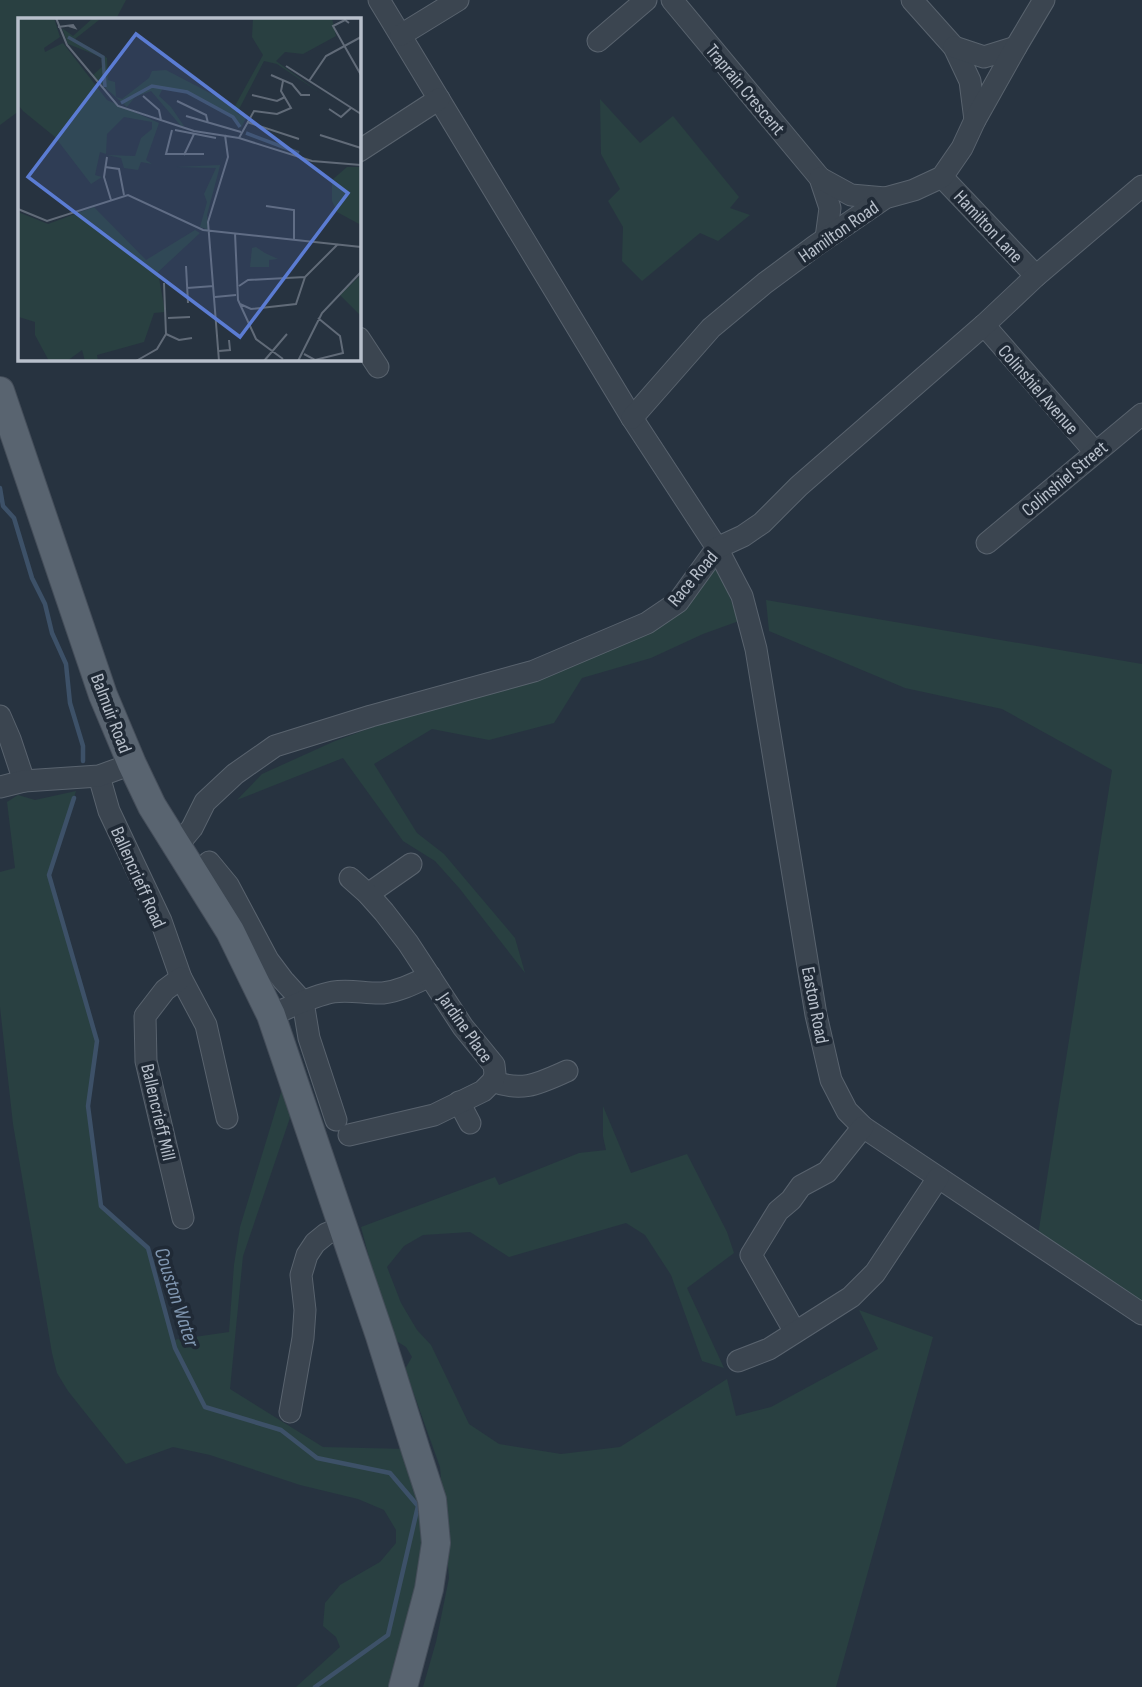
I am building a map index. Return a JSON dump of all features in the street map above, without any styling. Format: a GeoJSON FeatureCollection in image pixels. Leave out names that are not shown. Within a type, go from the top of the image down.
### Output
{"type":"FeatureCollection","features":[{"type":"Feature","properties":{"kind":"main road","name":"Balmuir Road"},"geometry":{"type":"LineString","coordinates":[[0,391],[103,695],[132,764],[152,806],[230,931],[271,1015],[380,1336],[432,1500],[436,1543],[429,1589],[403,1687]]}},
{"type":"Feature","properties":{"kind":"street","name":"Easton Road"},"geometry":{"type":"LineString","coordinates":[[379,0],[632,418],[717,548],[742,596],[756,649],[816,1015],[831,1080],[847,1111],[863,1127],[1142,1314]]}},
{"type":"Feature","properties":{"kind":"street"},"geometry":{"type":"LineString","coordinates":[[401,35],[458,0]]}},
{"type":"Feature","properties":{"kind":"street"},"geometry":{"type":"LineString","coordinates":[[598,41],[646,0]]}},
{"type":"Feature","properties":{"kind":"street","name":"Traprain Crescent"},"geometry":{"type":"LineString","coordinates":[[672,0],[820,178],[830,208],[826,238]]}},
{"type":"Feature","properties":{"kind":"street"},"geometry":{"type":"LineString","coordinates":[[912,0],[954,47],[970,81],[975,120]]}},
{"type":"Feature","properties":{"kind":"street"},"geometry":{"type":"LineString","coordinates":[[942,177],[962,148],[975,120],[1044,0]]}},
{"type":"Feature","properties":{"kind":"street"},"geometry":{"type":"LineString","coordinates":[[954,47],[984,57],[1016,47]]}},
{"type":"Feature","properties":{"kind":"street"},"geometry":{"type":"LineString","coordinates":[[360,150],[439,99]]}},
{"type":"Feature","properties":{"kind":"street","name":"Hamilton Road"},"geometry":{"type":"LineString","coordinates":[[632,418],[711,328],[765,283],[885,198],[914,190],[942,177]]}},
{"type":"Feature","properties":{"kind":"street","name":"Hamilton Lane"},"geometry":{"type":"LineString","coordinates":[[942,177],[1036,276]]}},
{"type":"Feature","properties":{"kind":"street","name":"Traprain Crescent"},"geometry":{"type":"LineString","coordinates":[[820,178],[852,195],[885,198]]}},
{"type":"Feature","properties":{"kind":"street","name":"Race Road"},"geometry":{"type":"LineString","coordinates":[[177,846],[192,828],[205,803],[235,774],[275,746],[371,716],[534,671],[647,623],[678,602],[717,548],[743,536],[762,523],[799,486],[1142,186]]}},
{"type":"Feature","properties":{"kind":"street","name":"Colinshiel Avenue"},"geometry":{"type":"LineString","coordinates":[[984,325],[1094,452]]}},
{"type":"Feature","properties":{"kind":"street"},"geometry":{"type":"LineString","coordinates":[[360,340],[378,367]]}},
{"type":"Feature","properties":{"kind":"street","name":"Colinshiel Street"},"geometry":{"type":"LineString","coordinates":[[987,543],[1142,414]]}},
{"type":"Feature","properties":{"kind":"street"},"geometry":{"type":"LineString","coordinates":[[0,716],[24,781]]}},
{"type":"Feature","properties":{"kind":"street"},"geometry":{"type":"LineString","coordinates":[[0,787],[24,781],[99,776],[132,764]]}},
{"type":"Feature","properties":{"kind":"street","name":"Ballencrieff Road"},"geometry":{"type":"LineString","coordinates":[[99,776],[109,811],[160,921],[180,978],[206,1025],[227,1118]]}},
{"type":"Feature","properties":{"kind":"street"},"geometry":{"type":"LineString","coordinates":[[209,862],[228,885],[268,960],[303,1002]]}},
{"type":"Feature","properties":{"kind":"street"},"geometry":{"type":"LineString","coordinates":[[368,894],[411,864]]}},
{"type":"Feature","properties":{"kind":"street","name":"Jardine Place"},"geometry":{"type":"LineString","coordinates":[[303,1002],[309,1038],[342,1127],[434,1115],[483,1091],[493,1081],[494,1065],[463,1027],[400,933],[368,894],[350,878]]}},
{"type":"Feature","properties":{"kind":"street","name":"Jardine Place"},"geometry":{"type":"LineString","coordinates":[[271,1015],[332,992],[384,993],[403,989],[430,976]]}},
{"type":"Feature","properties":{"kind":"street","name":"Ballencrieff Mill"},"geometry":{"type":"LineString","coordinates":[[180,978],[165,990],[145,1016],[146,1061],[183,1218]]}},
{"type":"Feature","properties":{"kind":"street"},"geometry":{"type":"LineString","coordinates":[[493,1081],[507,1087],[536,1085],[567,1071]]}},
{"type":"Feature","properties":{"kind":"street"},"geometry":{"type":"LineString","coordinates":[[459,1102],[470,1123]]}},
{"type":"Feature","properties":{"kind":"street"},"geometry":{"type":"LineString","coordinates":[[794,1332],[751,1255],[778,1211],[801,1186],[827,1172],[863,1127]]}},
{"type":"Feature","properties":{"kind":"street"},"geometry":{"type":"LineString","coordinates":[[738,1361],[769,1349],[851,1297],[875,1273],[938,1178]]}},
{"type":"Feature","properties":{"kind":"street"},"geometry":{"type":"LineString","coordinates":[[298,1402],[305,1310],[301,1275],[307,1255],[315,1243],[326,1234],[343,1227]]}},
{"type":"Feature","properties":{"kind":"green space"},"geometry":{"type":"Polygon","coordinates":[[[0,0],[126,0],[117,18],[18,18],[18,112],[0,125],[0,0]]]}},
{"type":"Feature","properties":{"kind":"green space"},"geometry":{"type":"Polygon","coordinates":[[[600,99],[640,143],[673,116],[739,197],[730,208],[750,215],[718,241],[700,233],[642,281],[622,261],[623,227],[608,201],[620,189],[601,154],[600,99]]]}},
{"type":"Feature","properties":{"kind":"green space"},"geometry":{"type":"Polygon","coordinates":[[[716,562],[739,621],[651,658],[582,678],[554,723],[489,740],[432,729],[374,764],[417,833],[444,854],[515,938],[525,973],[435,861],[403,841],[343,758],[237,800],[262,774],[335,741],[384,723],[499,689],[690,602],[716,562]]]}},
{"type":"Feature","properties":{"kind":"green space"},"geometry":{"type":"Polygon","coordinates":[[[766,600],[1142,664],[1142,1302],[1038,1235],[1112,770],[1002,709],[905,688],[769,631],[766,600]]]}},
{"type":"Feature","properties":{"kind":"green space"},"geometry":{"type":"Polygon","coordinates":[[[76,791],[49,875],[97,1041],[88,1106],[101,1206],[148,1248],[173,1340],[229,1332],[240,1227],[283,1086],[296,1100],[243,1256],[230,1389],[323,1447],[407,1449],[428,1544],[396,1687],[296,1687],[340,1647],[336,1637],[323,1626],[325,1603],[340,1585],[380,1562],[396,1543],[396,1530],[384,1510],[358,1499],[300,1485],[210,1455],[173,1447],[126,1464],[68,1391],[57,1373],[13,1124],[0,1007],[0,872],[15,868],[7,802],[18,795],[35,800],[76,791]]]}},
{"type":"Feature","properties":{"kind":"green space"},"geometry":{"type":"Polygon","coordinates":[[[603,1106],[631,1173],[687,1154],[727,1232],[734,1253],[687,1288],[724,1368],[702,1361],[671,1275],[645,1235],[626,1223],[509,1257],[470,1232],[423,1235],[404,1246],[387,1267],[401,1303],[417,1330],[431,1345],[469,1424],[499,1444],[561,1454],[620,1447],[727,1379],[736,1416],[771,1407],[878,1349],[859,1310],[933,1337],[836,1687],[423,1687],[436,1642],[449,1578],[440,1467],[405,1369],[412,1357],[406,1347],[390,1337],[361,1227],[495,1177],[499,1185],[579,1153],[606,1150],[603,1106]]]}},
{"type":"Feature","properties":{"kind":"waterway"},"geometry":{"type":"LineString","coordinates":[[0,488],[3,506],[14,518],[32,578],[45,604],[52,633],[66,664],[70,703],[83,746],[83,761]]}},
{"type":"Feature","properties":{"kind":"waterway","name":"Couston Water"},"geometry":{"type":"LineString","coordinates":[[74,798],[49,875],[97,1041],[88,1106],[101,1206],[148,1248],[175,1348],[205,1407],[281,1430],[317,1458],[390,1473],[418,1506],[388,1635],[315,1687]]}}]}
